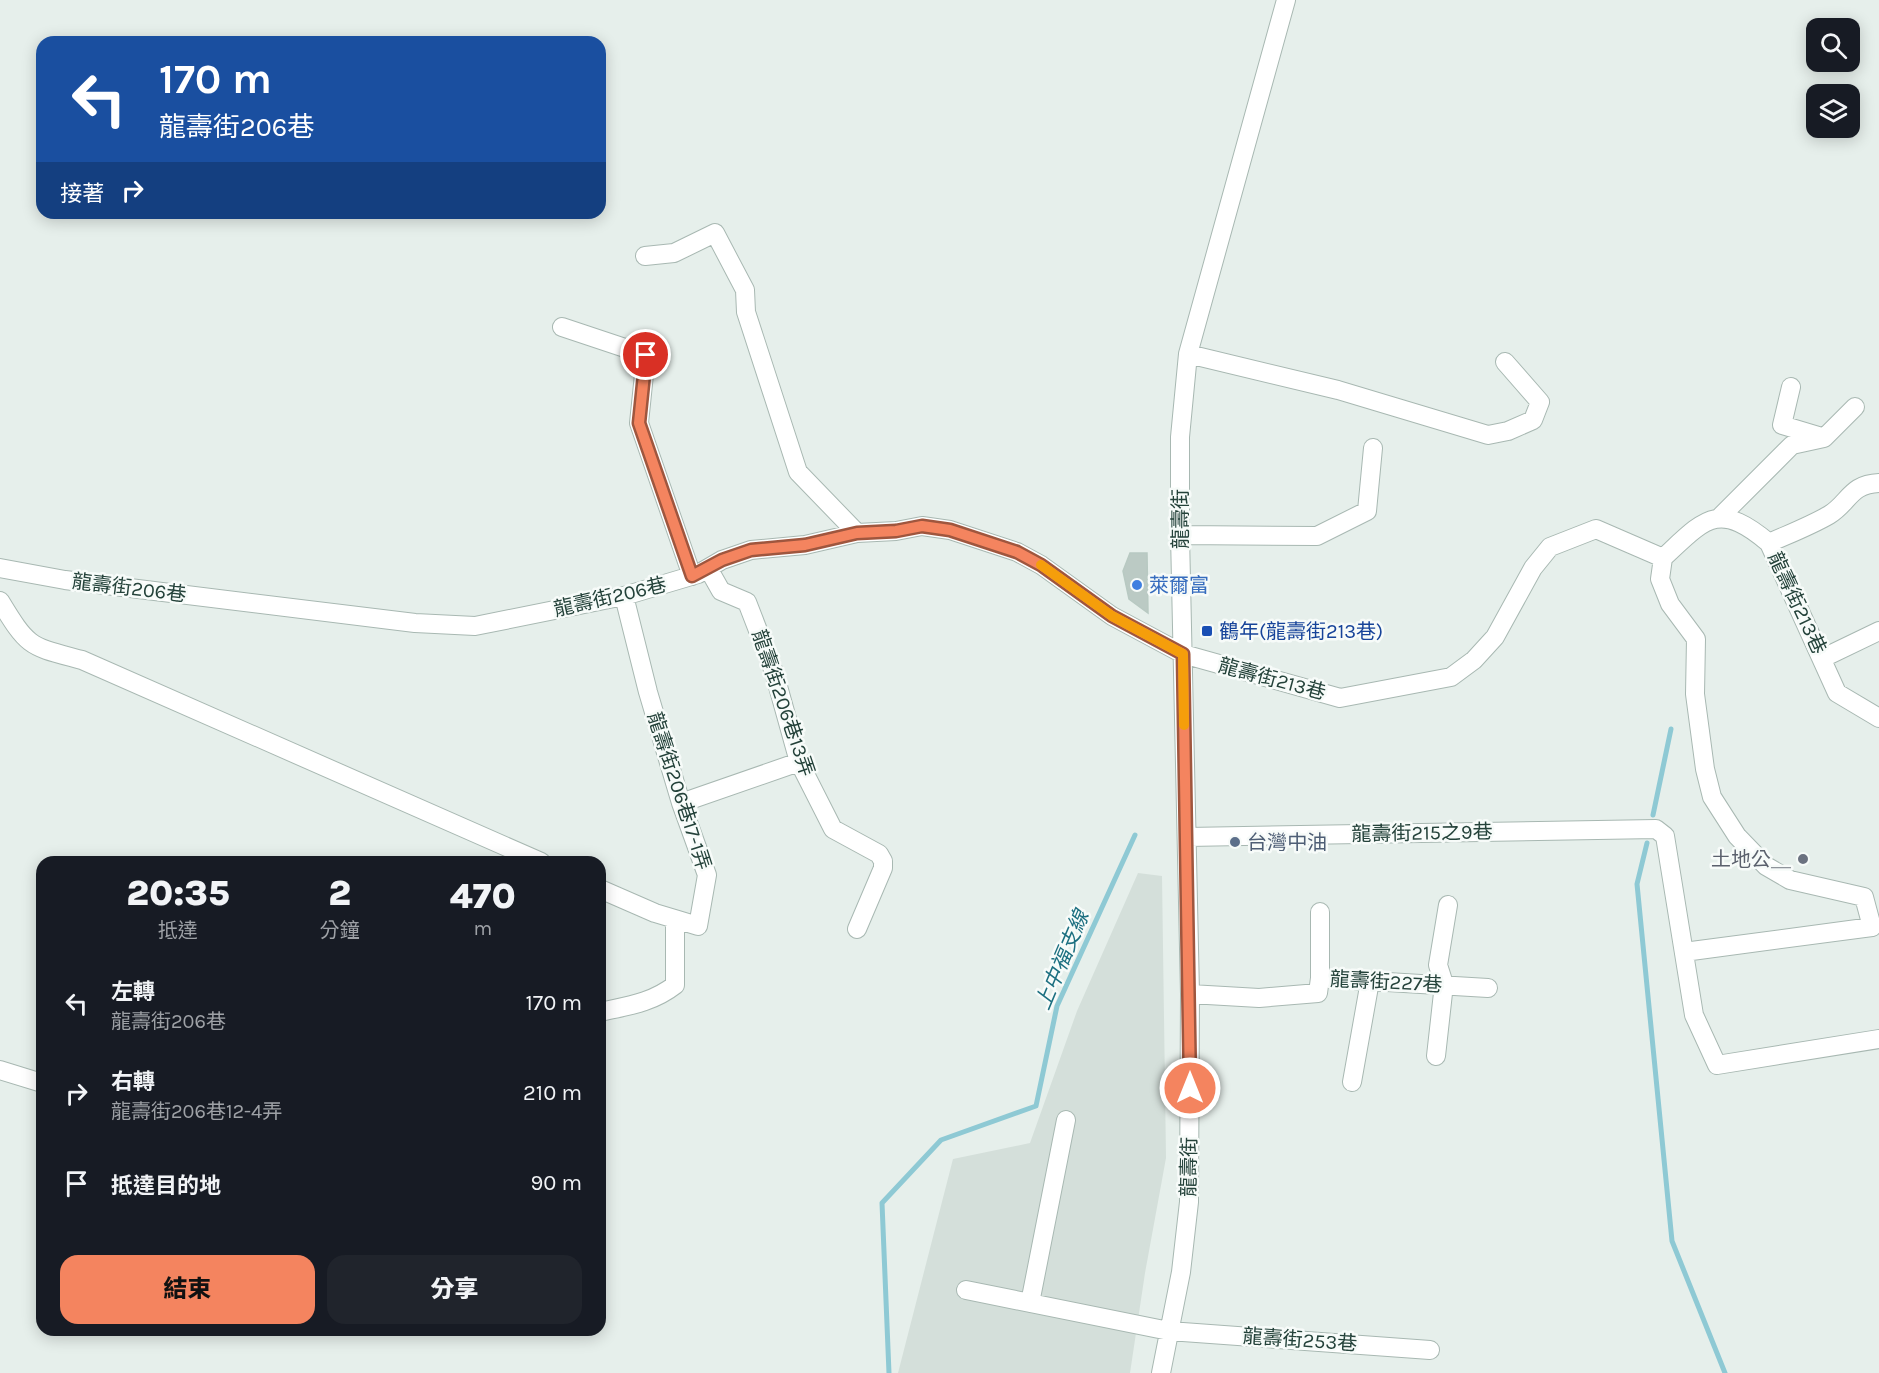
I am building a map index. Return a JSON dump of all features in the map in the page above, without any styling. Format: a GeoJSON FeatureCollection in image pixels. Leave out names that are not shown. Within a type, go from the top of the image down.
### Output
{"type":"FeatureCollection","features":[{"type":"Feature","properties":{"kind":"street","name":"龍壽街"},"geometry":{"type":"LineString","coordinates":[[1161,1373],[1181,1272],[1189,1202],[1190,994],[1180,437],[1188,354],[1286,0]]}},
{"type":"Feature","properties":{"kind":"street"},"geometry":{"type":"LineString","coordinates":[[645,256],[674,253],[714,233],[746,290],[746,312],[798,472],[857,533]]}},
{"type":"Feature","properties":{"kind":"street","name":"龍壽街206巷13弄"},"geometry":{"type":"LineString","coordinates":[[562,327],[646,355],[639,423],[700,572],[721,591],[747,602],[774,672],[799,762],[833,829],[863,843],[879,854],[883,861],[883,868],[857,929]]}},
{"type":"Feature","properties":{"kind":"street"},"geometry":{"type":"LineString","coordinates":[[1188,354],[1338,390],[1488,435],[1508,431],[1533,420],[1540,402],[1505,362]]}},
{"type":"Feature","properties":{"kind":"street"},"geometry":{"type":"LineString","coordinates":[[1791,387],[1782,425],[1824,438]]}},
{"type":"Feature","properties":{"kind":"street"},"geometry":{"type":"LineString","coordinates":[[1855,407],[1824,438],[1792,445],[1719,518],[1707,520],[1663,558],[1660,579],[1670,604],[1696,639],[1695,694],[1705,769],[1712,796],[1737,836],[1766,866],[1790,880],[1864,897],[1872,927],[1684,952],[1694,1015],[1717,1065],[1879,1039]]}},
{"type":"Feature","properties":{"kind":"street"},"geometry":{"type":"LineString","coordinates":[[1180,535],[1317,536],[1367,511],[1373,448]]}},
{"type":"Feature","properties":{"kind":"street"},"geometry":{"type":"LineString","coordinates":[[1769,543],[1832,514],[1850,493],[1869,483],[1879,483]]}},
{"type":"Feature","properties":{"kind":"street","name":"龍壽街213巷"},"geometry":{"type":"LineString","coordinates":[[1719,518],[1729,518],[1751,528],[1769,543],[1837,693],[1879,718]]}},
{"type":"Feature","properties":{"kind":"street","name":"龍壽街206巷"},"geometry":{"type":"LineString","coordinates":[[0,568],[65,580],[404,622],[475,626],[624,596],[700,572],[722,560],[751,550],[805,545],[857,533],[896,531],[922,526],[950,530],[990,542],[1041,565],[1112,616],[1183,654]]}},
{"type":"Feature","properties":{"kind":"street","name":"龍壽街213巷"},"geometry":{"type":"LineString","coordinates":[[1183,654],[1340,698],[1451,678],[1474,660],[1495,637],[1533,568],[1550,547],[1596,529],[1663,558]]}},
{"type":"Feature","properties":{"kind":"street","name":"龍壽街206巷17-1弄"},"geometry":{"type":"LineString","coordinates":[[624,596],[648,692],[681,803],[707,875],[698,926],[675,919]]}},
{"type":"Feature","properties":{"kind":"street"},"geometry":{"type":"LineString","coordinates":[[0,601],[18,632],[34,647],[82,660],[527,856]]}},
{"type":"Feature","properties":{"kind":"street"},"geometry":{"type":"LineString","coordinates":[[1823,658],[1879,631]]}},
{"type":"Feature","properties":{"kind":"street"},"geometry":{"type":"LineString","coordinates":[[681,803],[799,762]]}},
{"type":"Feature","properties":{"kind":"street","name":"龍壽街215之9巷"},"geometry":{"type":"LineString","coordinates":[[1187,837],[1656,829],[1665,836],[1684,952]]}},
{"type":"Feature","properties":{"kind":"street"},"geometry":{"type":"LineString","coordinates":[[606,892],[655,913],[675,919],[675,985],[663,994],[638,1005],[606,1011]]}},
{"type":"Feature","properties":{"kind":"street"},"geometry":{"type":"LineString","coordinates":[[1436,1056],[1444,984],[1438,965],[1448,906]]}},
{"type":"Feature","properties":{"kind":"street"},"geometry":{"type":"LineString","coordinates":[[1320,912],[1320,978]]}},
{"type":"Feature","properties":{"kind":"street","name":"龍壽街227巷"},"geometry":{"type":"LineString","coordinates":[[1190,994],[1259,998],[1318,993],[1320,978],[1488,988]]}},
{"type":"Feature","properties":{"kind":"street"},"geometry":{"type":"LineString","coordinates":[[1352,1082],[1370,981]]}},
{"type":"Feature","properties":{"kind":"street"},"geometry":{"type":"LineString","coordinates":[[0,1070],[36,1081]]}},
{"type":"Feature","properties":{"kind":"street"},"geometry":{"type":"LineString","coordinates":[[1030,1302],[1066,1120]]}},
{"type":"Feature","properties":{"kind":"street","name":"龍壽街253巷"},"geometry":{"type":"LineString","coordinates":[[966,1290],[1169,1331],[1430,1350]]}},
{"type":"Feature","properties":{"kind":"shaded area"},"geometry":{"type":"Polygon","coordinates":[[[1138,873],[1162,876],[1166,1158],[1130,1373],[898,1373],[953,1159],[1030,1143],[1077,1011],[1138,873]]]}},
{"type":"Feature","properties":{"kind":"building","name":"萊爾富"},"geometry":{"type":"Polygon","coordinates":[[[1130,553],[1147,553],[1148,613],[1129,599],[1123,571],[1130,553]]]}},
{"type":"Feature","properties":{"kind":"waterway"},"geometry":{"type":"LineString","coordinates":[[1653,815],[1671,729]]}},
{"type":"Feature","properties":{"kind":"waterway","name":"上中福支線"},"geometry":{"type":"LineString","coordinates":[[889,1373],[882,1203],[941,1140],[1036,1106],[1057,1006],[1135,835]]}},
{"type":"Feature","properties":{"kind":"waterway"},"geometry":{"type":"LineString","coordinates":[[1647,843],[1637,884],[1672,1241],[1725,1373]]}},
{"type":"Feature","properties":{"kind":"slow traffic"},"geometry":{"type":"LineString","coordinates":[[1041,565],[1112,616],[1183,654],[1184,725]]}},
{"type":"Feature","properties":{"kind":"place","name":"萊爾富"},"geometry":{"type":"Point","coordinates":[1137,585]}},
{"type":"Feature","properties":{"kind":"place","name":"鶴年(龍壽街213巷)"},"geometry":{"type":"Point","coordinates":[1207,631]}},
{"type":"Feature","properties":{"kind":"place","name":"台灣中油"},"geometry":{"type":"Point","coordinates":[1235,842]}},
{"type":"Feature","properties":{"kind":"place","name":"土地公＿"},"geometry":{"type":"Point","coordinates":[1803,859]}},
{"type":"Feature","properties":{"kind":"route"},"geometry":{"type":"LineString","coordinates":[[646,355],[639,423],[692,576],[722,560],[751,550],[805,545],[857,533],[896,531],[922,526],[950,530],[1017,552],[1041,565],[1112,616],[1183,654],[1190,1088]]}}]}
